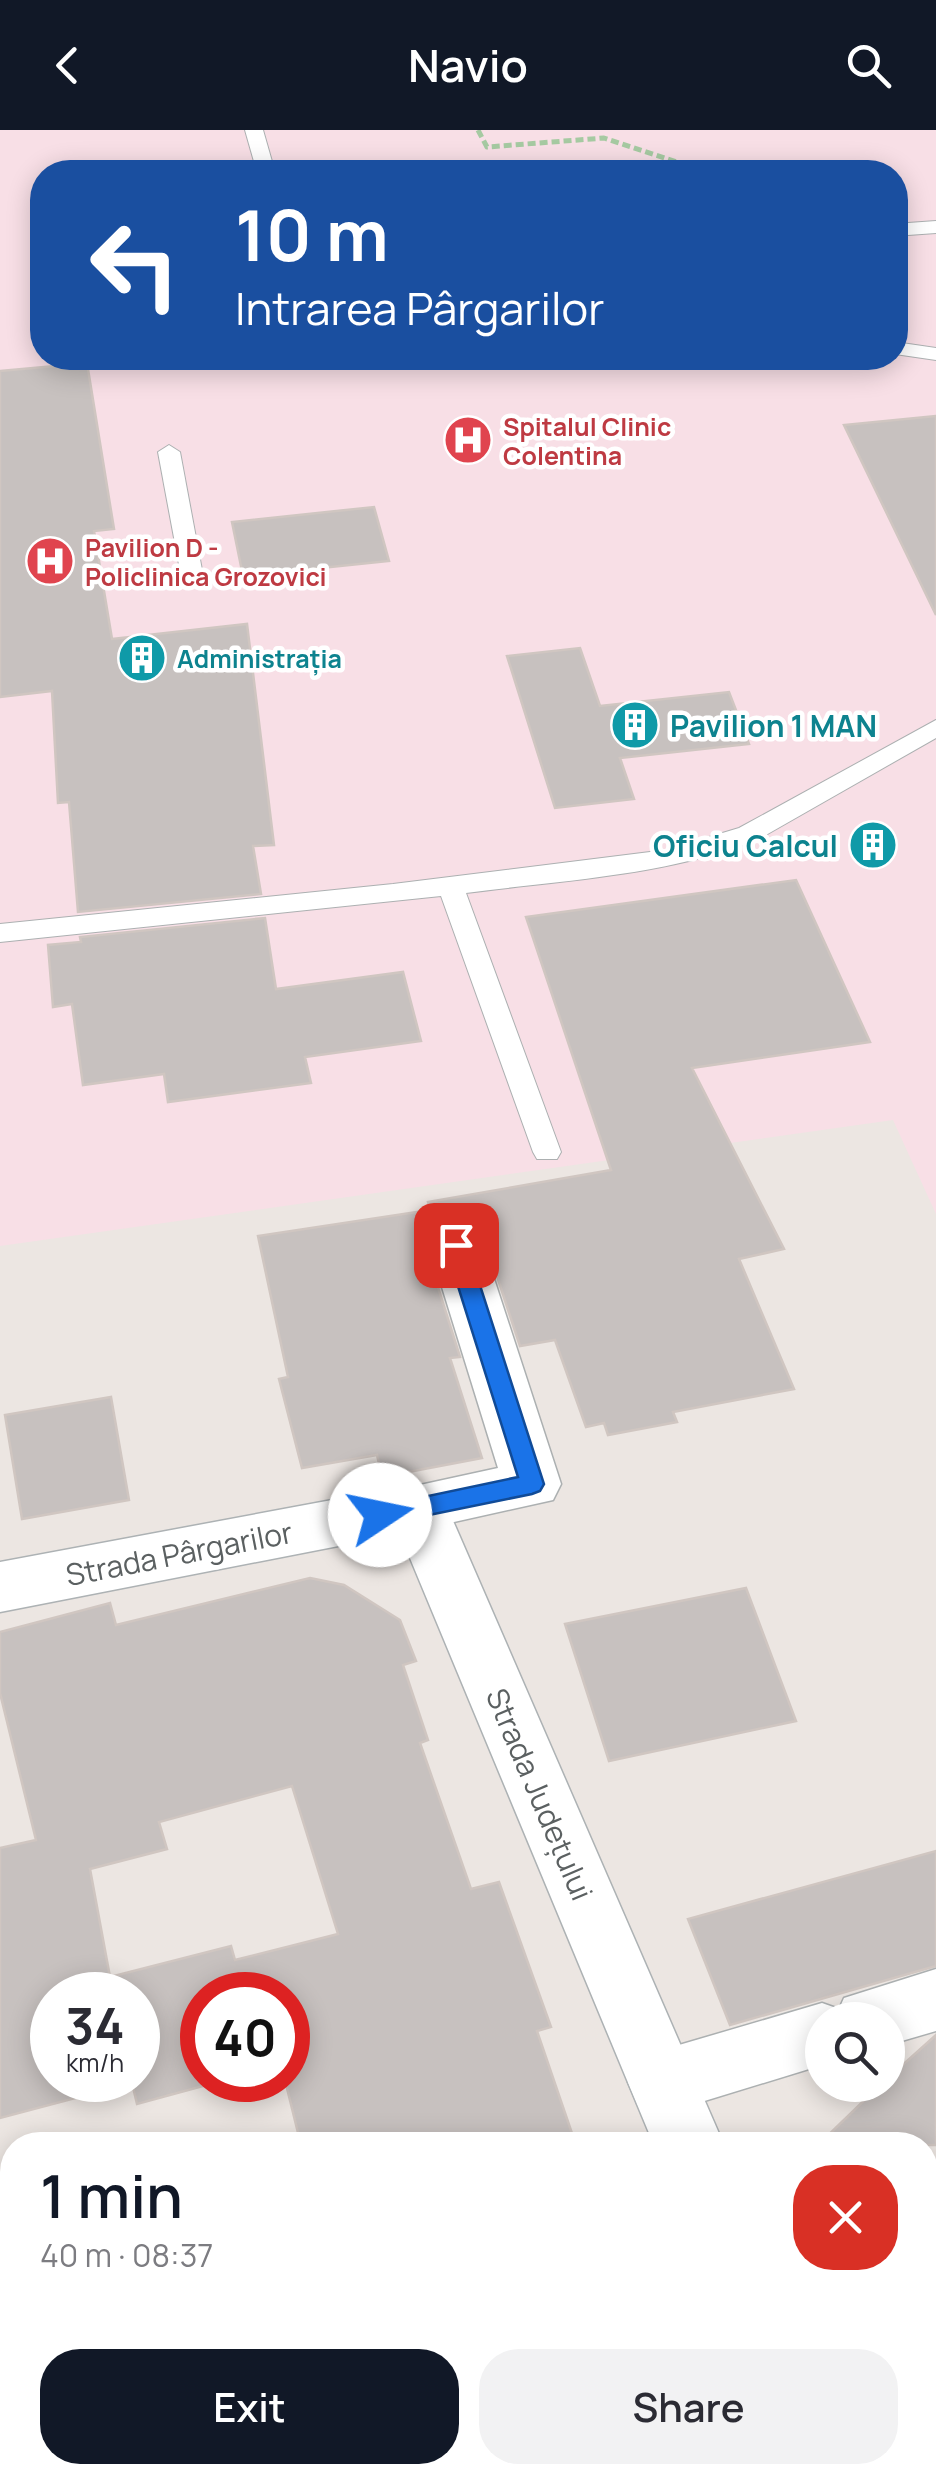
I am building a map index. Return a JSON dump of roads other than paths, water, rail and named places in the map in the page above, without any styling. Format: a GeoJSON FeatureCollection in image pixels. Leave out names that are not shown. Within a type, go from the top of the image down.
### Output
{"type":"FeatureCollection","features":[{"type":"Feature","properties":{"kind":"street","name":"Strada Pârgarilor"},"geometry":{"type":"LineString","coordinates":[[0,1587],[532,1484],[456,1245]]}},
{"type":"Feature","properties":{"kind":"street","name":"Strada Județului"},"geometry":{"type":"LineString","coordinates":[[418,1508],[683,2132]]}},
{"type":"Feature","properties":{"kind":"street"},"geometry":{"type":"LineString","coordinates":[[905,2009],[936,2000]]}},
{"type":"Feature","properties":{"kind":"street"},"geometry":{"type":"LineString","coordinates":[[662,2082],[805,2039]]}},
{"type":"Feature","properties":{"kind":"lane"},"geometry":{"type":"LineString","coordinates":[[254,130],[263,160]]}},
{"type":"Feature","properties":{"kind":"lane"},"geometry":{"type":"LineString","coordinates":[[908,230],[936,227]]}},
{"type":"Feature","properties":{"kind":"lane"},"geometry":{"type":"LineString","coordinates":[[908,350],[936,354]]}},
{"type":"Feature","properties":{"kind":"lane"},"geometry":{"type":"LineString","coordinates":[[169,452],[191,570]]}},
{"type":"Feature","properties":{"kind":"lane"},"geometry":{"type":"LineString","coordinates":[[0,933],[451,886],[676,857],[719,847],[936,728]]}},
{"type":"Feature","properties":{"kind":"lane"},"geometry":{"type":"LineString","coordinates":[[451,886],[546,1152]]}},
{"type":"Feature","properties":{"kind":"place","name":"Spitalul Clinic Colentina"},"geometry":{"type":"Point","coordinates":[468,440]}},
{"type":"Feature","properties":{"kind":"place","name":"Pavilion D - Policlinica Grozovici"},"geometry":{"type":"Point","coordinates":[50,561]}},
{"type":"Feature","properties":{"kind":"place","name":"Administrația"},"geometry":{"type":"Point","coordinates":[142,658]}},
{"type":"Feature","properties":{"kind":"place","name":"Pavilion 1 MAN"},"geometry":{"type":"Point","coordinates":[635,725]}},
{"type":"Feature","properties":{"kind":"place","name":"Oficiu Calcul"},"geometry":{"type":"Point","coordinates":[873,845]}}]}
